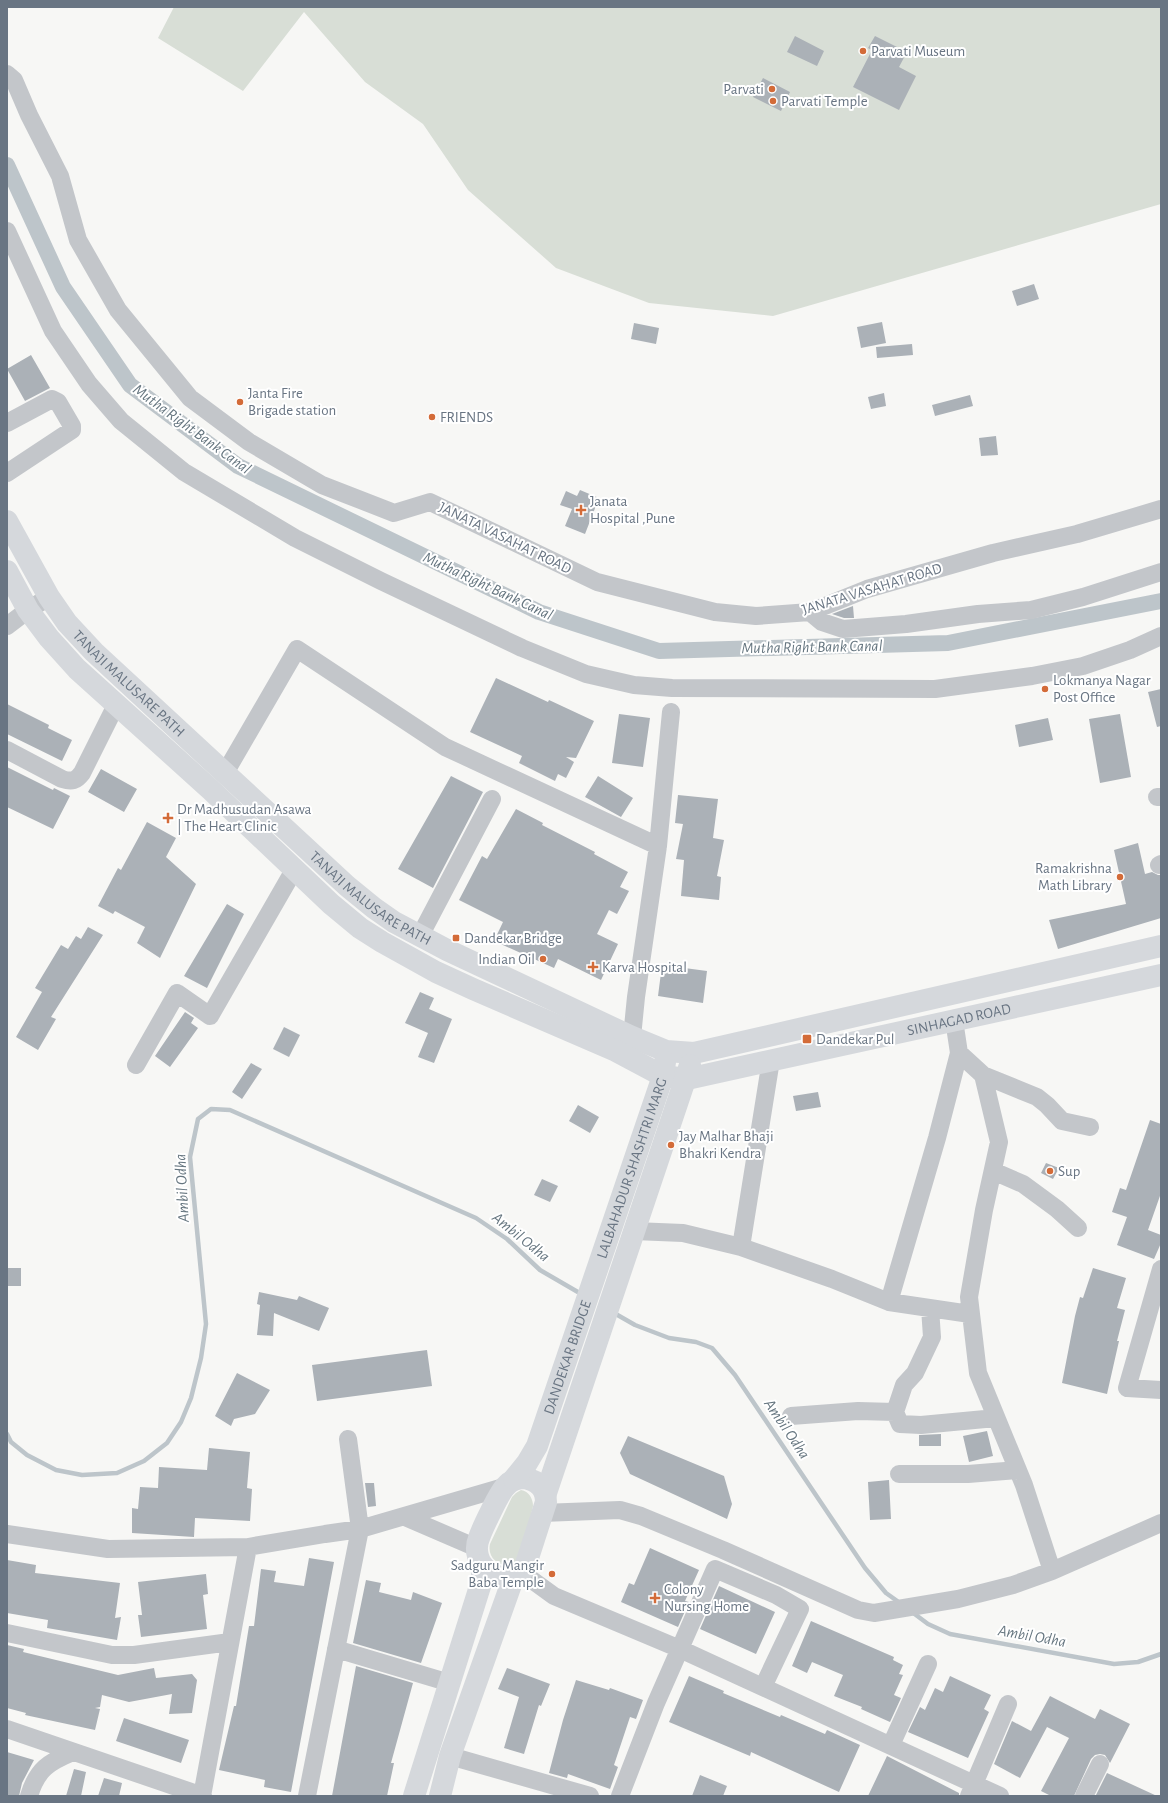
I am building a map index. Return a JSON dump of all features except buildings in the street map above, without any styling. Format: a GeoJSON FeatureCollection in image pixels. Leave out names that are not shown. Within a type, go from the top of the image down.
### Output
{"type":"FeatureCollection","features":[{"type":"Feature","properties":{"kind":"main road","name":"TANAJI MALUSARE PATH"},"geometry":{"type":"LineString","coordinates":[[7,521],[49,597],[68,623],[94,652],[347,886],[374,908],[420,936],[447,950],[632,1037],[668,1051]]}},
{"type":"Feature","properties":{"kind":"main road","name":"TANAJI MALUSARE PATH"},"geometry":{"type":"LineString","coordinates":[[7,571],[28,610],[63,654],[116,705],[210,789],[294,870],[360,928],[436,972],[616,1051],[663,1076]]}},
{"type":"Feature","properties":{"kind":"main road","name":"SINHAGAD ROAD"},"geometry":{"type":"LineString","coordinates":[[668,1051],[694,1053],[1161,946]]}},
{"type":"Feature","properties":{"kind":"main road"},"geometry":{"type":"LineString","coordinates":[[473,989],[483,967]]}},
{"type":"Feature","properties":{"kind":"main road","name":"SINHAGAD ROAD"},"geometry":{"type":"LineString","coordinates":[[663,1076],[686,1079],[1161,975]]}},
{"type":"Feature","properties":{"kind":"main road"},"geometry":{"type":"LineString","coordinates":[[973,989],[980,1015]]}},
{"type":"Feature","properties":{"kind":"main road","name":"LALBAHADUR SHASHTRI MARG"},"geometry":{"type":"LineString","coordinates":[[592,1283],[663,1076],[668,1051]]}},
{"type":"Feature","properties":{"kind":"main road","name":"LALBAHADUR SHASHTRI MARG"},"geometry":{"type":"LineString","coordinates":[[613,1290],[694,1053]]}},
{"type":"Feature","properties":{"kind":"main road","name":"DANDEKAR BRIDGE"},"geometry":{"type":"LineString","coordinates":[[509,1483],[534,1451],[592,1283]]}},
{"type":"Feature","properties":{"kind":"main road","name":"DANDEKAR BRIDGE"},"geometry":{"type":"LineString","coordinates":[[544,1503],[613,1290]]}},
{"type":"Feature","properties":{"kind":"main road"},"geometry":{"type":"LineString","coordinates":[[414,1796],[482,1580],[479,1556],[480,1537],[509,1483],[525,1478],[531,1479],[543,1488],[544,1503],[526,1564],[518,1574],[486,1654],[450,1756],[440,1796]]}},
{"type":"Feature","properties":{"kind":"main road"},"geometry":{"type":"LineString","coordinates":[[479,1556],[487,1571],[496,1576],[505,1578],[518,1574]]}},
{"type":"Feature","properties":{"kind":"street","name":"JANATA VASAHAT ROAD"},"geometry":{"type":"LineString","coordinates":[[7,74],[14,80],[29,115],[60,176],[78,240],[118,310],[190,398],[248,442],[322,485],[394,513],[430,502],[597,582],[715,612],[756,616],[810,612],[868,589],[993,553],[1077,534],[1161,509]]}},
{"type":"Feature","properties":{"kind":"street"},"geometry":{"type":"LineString","coordinates":[[7,231],[53,331],[89,384],[121,421],[184,472],[295,538],[522,648],[586,674],[634,685],[672,688],[935,689],[1032,676],[1083,666],[1130,650],[1161,636]]}},
{"type":"Feature","properties":{"kind":"street"},"geometry":{"type":"LineString","coordinates":[[7,423],[52,399],[58,402],[72,426],[72,430],[7,473]]}},
{"type":"Feature","properties":{"kind":"street"},"geometry":{"type":"LineString","coordinates":[[810,612],[822,622],[843,628],[906,624],[978,614],[1031,610],[1083,597],[1161,572]]}},
{"type":"Feature","properties":{"kind":"street"},"geometry":{"type":"LineString","coordinates":[[7,626],[28,610],[49,597]]}},
{"type":"Feature","properties":{"kind":"street"},"geometry":{"type":"LineString","coordinates":[[224,773],[297,649],[445,747],[658,846]]}},
{"type":"Feature","properties":{"kind":"street"},"geometry":{"type":"LineString","coordinates":[[7,750],[62,779],[71,782],[77,779],[82,773],[116,705]]}},
{"type":"Feature","properties":{"kind":"street"},"geometry":{"type":"LineString","coordinates":[[632,1037],[636,997],[658,846],[671,712]]}},
{"type":"Feature","properties":{"kind":"street"},"geometry":{"type":"LineString","coordinates":[[420,936],[492,799]]}},
{"type":"Feature","properties":{"kind":"street"},"geometry":{"type":"LineString","coordinates":[[136,1065],[177,993],[210,1016],[294,870]]}},
{"type":"Feature","properties":{"kind":"street"},"geometry":{"type":"LineString","coordinates":[[889,1302],[937,1138],[959,1053],[954,1020]]}},
{"type":"Feature","properties":{"kind":"street"},"geometry":{"type":"LineString","coordinates":[[959,1053],[983,1074],[1037,1097],[1062,1121],[1090,1127]]}},
{"type":"Feature","properties":{"kind":"street"},"geometry":{"type":"LineString","coordinates":[[741,1247],[771,1060]]}},
{"type":"Feature","properties":{"kind":"street"},"geometry":{"type":"LineString","coordinates":[[983,1074],[999,1142],[969,1297],[978,1373],[1018,1470],[1052,1571]]}},
{"type":"Feature","properties":{"kind":"street"},"geometry":{"type":"LineString","coordinates":[[993,1171],[1023,1184],[1057,1209],[1078,1228]]}},
{"type":"Feature","properties":{"kind":"street"},"geometry":{"type":"LineString","coordinates":[[634,1231],[683,1233],[741,1247],[832,1279],[889,1302],[970,1314]]}},
{"type":"Feature","properties":{"kind":"street"},"geometry":{"type":"LineString","coordinates":[[1161,1269],[1127,1388],[1161,1390]]}},
{"type":"Feature","properties":{"kind":"street"},"geometry":{"type":"LineString","coordinates":[[930,1308],[932,1337],[915,1373],[904,1385],[895,1412],[900,1424],[921,1425],[996,1418]]}},
{"type":"Feature","properties":{"kind":"street"},"geometry":{"type":"LineString","coordinates":[[791,1416],[858,1411],[895,1412]]}},
{"type":"Feature","properties":{"kind":"street"},"geometry":{"type":"LineString","coordinates":[[307,1796],[360,1529],[348,1439]]}},
{"type":"Feature","properties":{"kind":"street"},"geometry":{"type":"LineString","coordinates":[[899,1474],[968,1474],[1018,1470]]}},
{"type":"Feature","properties":{"kind":"street"},"geometry":{"type":"LineString","coordinates":[[7,1534],[108,1549],[248,1547],[360,1529],[405,1518],[509,1483]]}},
{"type":"Feature","properties":{"kind":"street"},"geometry":{"type":"LineString","coordinates":[[544,1503],[620,1510],[627,1512],[723,1550],[858,1610],[874,1612],[958,1599],[1013,1585],[1052,1571],[1161,1523]]}},
{"type":"Feature","properties":{"kind":"street"},"geometry":{"type":"LineString","coordinates":[[405,1518],[479,1556]]}},
{"type":"Feature","properties":{"kind":"street"},"geometry":{"type":"LineString","coordinates":[[7,1729],[202,1796],[248,1547]]}},
{"type":"Feature","properties":{"kind":"street"},"geometry":{"type":"LineString","coordinates":[[620,1796],[656,1703],[715,1569],[776,1595],[800,1609],[763,1687]]}},
{"type":"Feature","properties":{"kind":"street"},"geometry":{"type":"LineString","coordinates":[[518,1574],[554,1596],[680,1649],[890,1745],[972,1790],[1000,1796]]}},
{"type":"Feature","properties":{"kind":"street"},"geometry":{"type":"LineString","coordinates":[[7,1633],[112,1655],[134,1655],[230,1642]]}},
{"type":"Feature","properties":{"kind":"street"},"geometry":{"type":"LineString","coordinates":[[336,1649],[450,1683]]}},
{"type":"Feature","properties":{"kind":"street"},"geometry":{"type":"LineString","coordinates":[[890,1745],[928,1664]]}},
{"type":"Feature","properties":{"kind":"street"},"geometry":{"type":"LineString","coordinates":[[972,1790],[1008,1704]]}},
{"type":"Feature","properties":{"kind":"street"},"geometry":{"type":"LineString","coordinates":[[29,1796],[39,1772],[56,1759],[73,1752]]}},
{"type":"Feature","properties":{"kind":"street"},"geometry":{"type":"LineString","coordinates":[[450,1756],[590,1796]]}},
{"type":"Feature","properties":{"kind":"street"},"geometry":{"type":"LineString","coordinates":[[1084,1796],[1100,1764]]}},
{"type":"Feature","properties":{"kind":"shaded area"},"geometry":{"type":"Polygon","coordinates":[[[174,7],[1161,7],[1161,204],[773,316],[649,303],[556,268],[468,190],[423,124],[365,82],[304,12],[243,91],[158,38],[174,7]]]}},
{"type":"Feature","properties":{"kind":"shaded area"},"geometry":{"type":"Polygon","coordinates":[[[521,1490],[530,1496],[533,1506],[517,1560],[508,1565],[503,1565],[494,1560],[491,1555],[490,1544],[512,1497],[521,1490]]]}},
{"type":"Feature","properties":{"kind":"waterway","name":"Mutha Right Bank Canal"},"geometry":{"type":"LineString","coordinates":[[7,165],[63,287],[130,385],[238,466],[539,612],[659,651],[948,643],[1161,601]]}},
{"type":"Feature","properties":{"kind":"waterway","name":"Ambil Odha"},"geometry":{"type":"LineString","coordinates":[[7,1434],[11,1442],[27,1455],[56,1470],[82,1475],[117,1473],[144,1461],[167,1443],[181,1422],[191,1398],[201,1358],[206,1324],[190,1157],[198,1119],[211,1109],[230,1110],[476,1218],[507,1239],[540,1270],[583,1295]]}},
{"type":"Feature","properties":{"kind":"waterway","name":"Ambil Odha"},"geometry":{"type":"LineString","coordinates":[[614,1313],[635,1325],[669,1338],[696,1342],[712,1348],[735,1375],[865,1568],[886,1593],[900,1603]]}},
{"type":"Feature","properties":{"kind":"waterway","name":"Ambil Odha"},"geometry":{"type":"LineString","coordinates":[[912,1612],[928,1624],[950,1634],[1114,1664],[1138,1662],[1161,1654]]}},
{"type":"Feature","properties":{"kind":"place","name":"Parvati Museum"},"geometry":{"type":"Point","coordinates":[863,51]}},
{"type":"Feature","properties":{"kind":"place","name":"Parvati"},"geometry":{"type":"Point","coordinates":[772,89]}},
{"type":"Feature","properties":{"kind":"place","name":"Parvati Temple"},"geometry":{"type":"Point","coordinates":[773,101]}},
{"type":"Feature","properties":{"kind":"place","name":"Janta Fire Brigade station"},"geometry":{"type":"Point","coordinates":[240,402]}},
{"type":"Feature","properties":{"kind":"place","name":"FRIENDS"},"geometry":{"type":"Point","coordinates":[432,417]}},
{"type":"Feature","properties":{"kind":"place","name":"Janata Hospital ,Pune"},"geometry":{"type":"Point","coordinates":[581,510]}},
{"type":"Feature","properties":{"kind":"place","name":"Lokmanya Nagar Post Office"},"geometry":{"type":"Point","coordinates":[1045,689]}},
{"type":"Feature","properties":{"kind":"place","name":"Dr Madhusudan Asawa | The Heart Clinic"},"geometry":{"type":"Point","coordinates":[168,818]}},
{"type":"Feature","properties":{"kind":"place","name":"Ramakrishna Math Library"},"geometry":{"type":"Point","coordinates":[1120,877]}},
{"type":"Feature","properties":{"kind":"place","name":"Dandekar Bridge"},"geometry":{"type":"Point","coordinates":[456,938]}},
{"type":"Feature","properties":{"kind":"place","name":"Indian Oil"},"geometry":{"type":"Point","coordinates":[543,959]}},
{"type":"Feature","properties":{"kind":"place","name":"Karva Hospital"},"geometry":{"type":"Point","coordinates":[593,967]}},
{"type":"Feature","properties":{"kind":"place","name":"Dandekar Pul"},"geometry":{"type":"Point","coordinates":[807,1039]}},
{"type":"Feature","properties":{"kind":"place","name":"Jay Malhar Bhaji Bhakri Kendra"},"geometry":{"type":"Point","coordinates":[671,1145]}},
{"type":"Feature","properties":{"kind":"place","name":"Sup"},"geometry":{"type":"Point","coordinates":[1050,1171]}},
{"type":"Feature","properties":{"kind":"place","name":"Sadguru Mangir Baba Temple"},"geometry":{"type":"Point","coordinates":[552,1574]}},
{"type":"Feature","properties":{"kind":"place","name":"Colony Nursing Home"},"geometry":{"type":"Point","coordinates":[655,1598]}}]}
